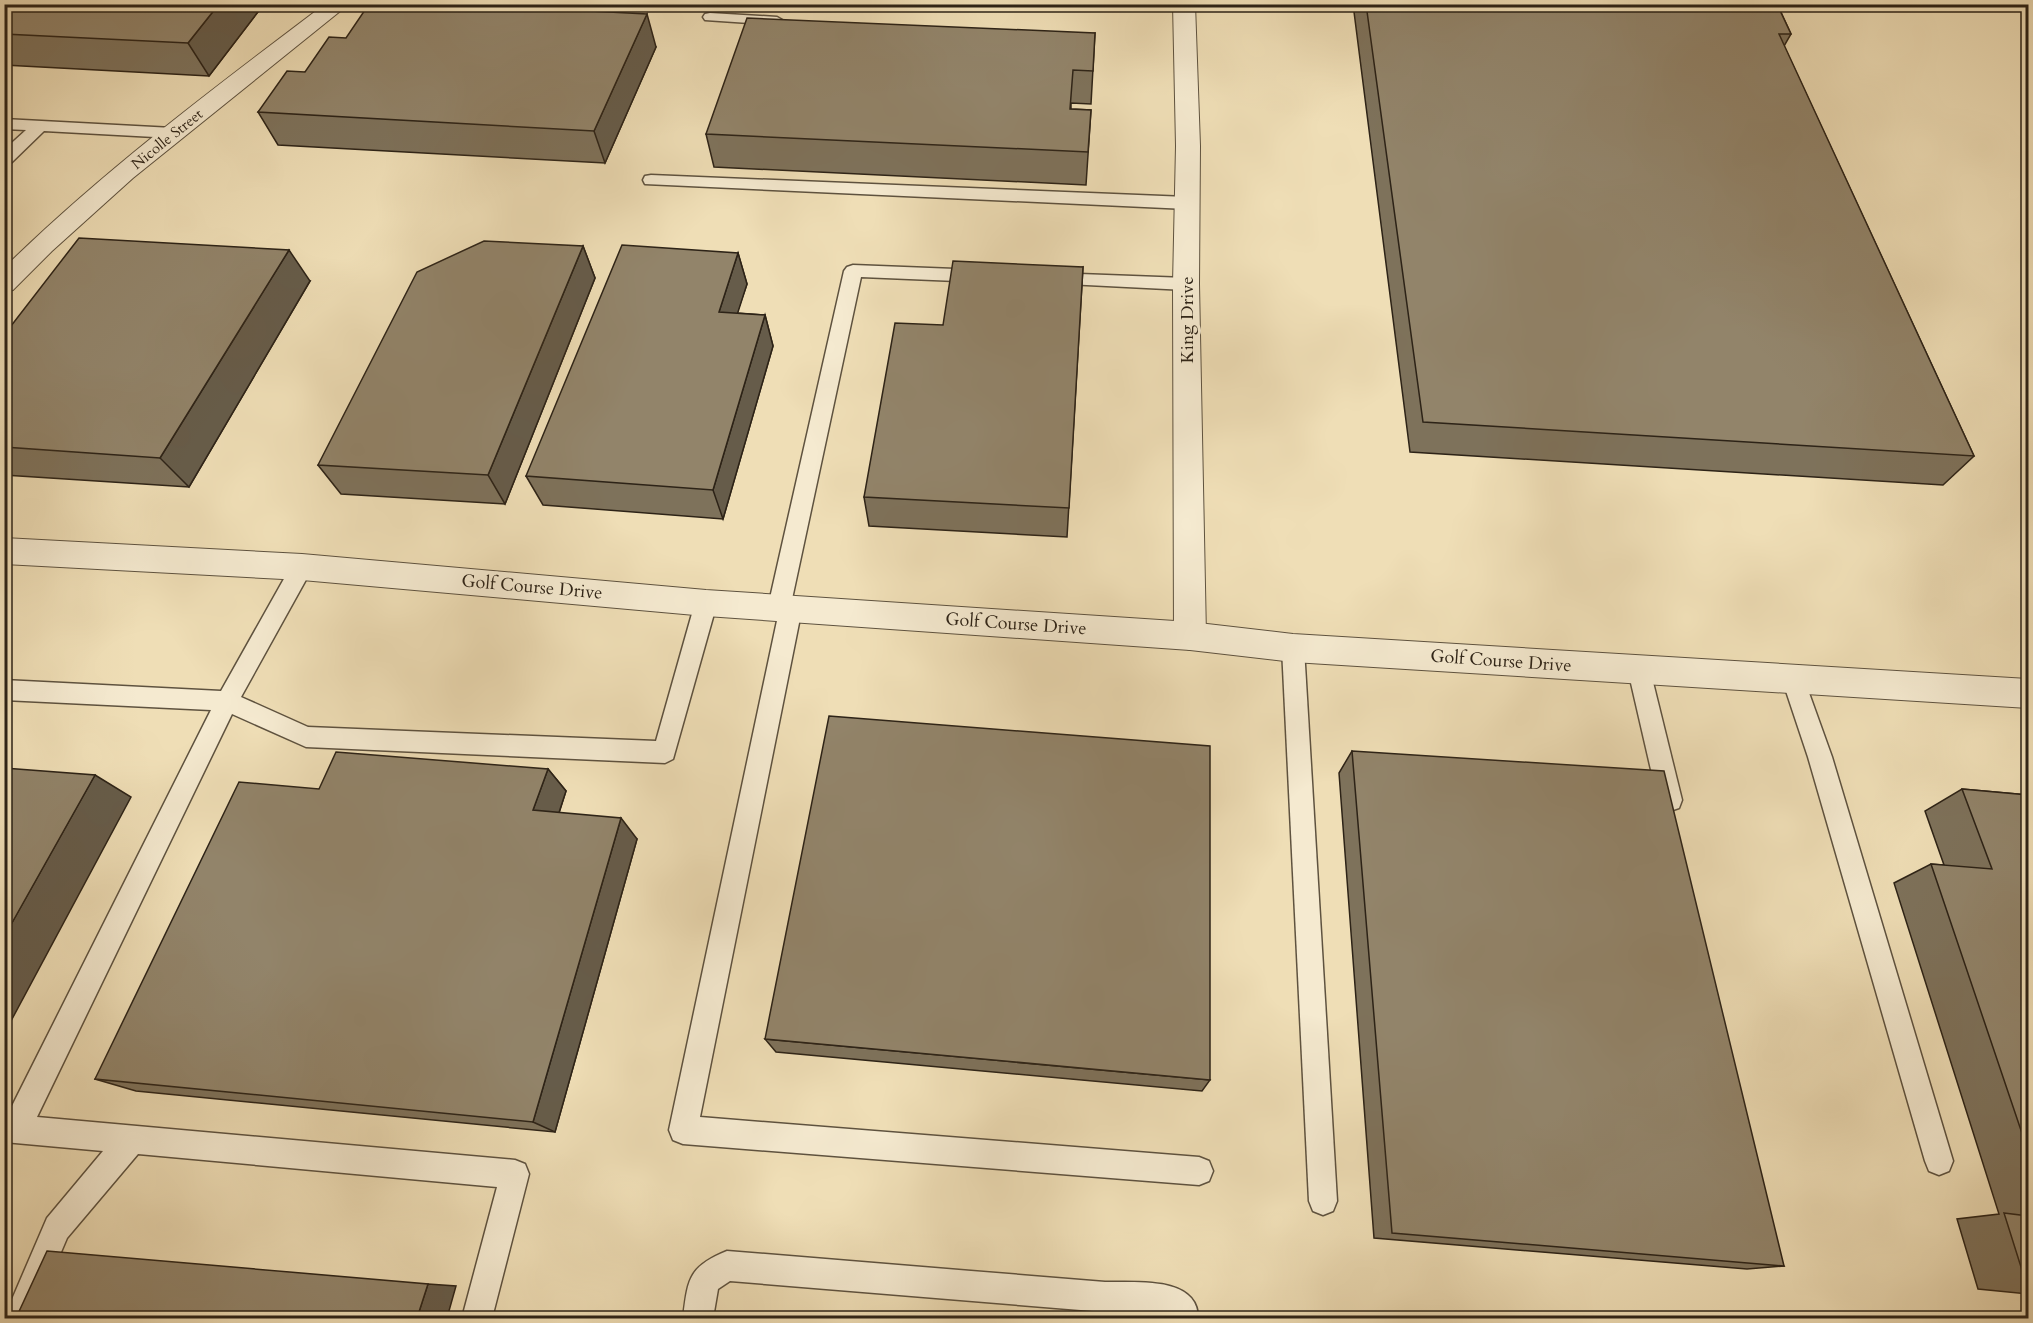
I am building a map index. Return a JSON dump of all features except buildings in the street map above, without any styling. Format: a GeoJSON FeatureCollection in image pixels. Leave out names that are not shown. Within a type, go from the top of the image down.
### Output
{"type":"FeatureCollection","features":[{"type":"Feature","properties":{"kind":"street","name":"Nicolle Street"},"geometry":{"type":"LineString","coordinates":[[4,284],[68,223],[173,133],[339,4]]}},
{"type":"Feature","properties":{"kind":"street","name":"King Drive"},"geometry":{"type":"LineString","coordinates":[[1184,4],[1188,146],[1186,284],[1190,636]]}},
{"type":"Feature","properties":{"kind":"street","name":"Golf Course Drive"},"geometry":{"type":"LineString","coordinates":[[4,550],[302,567],[706,603],[1190,636],[1293,648],[2028,694]]}},
{"type":"Feature","properties":{"kind":"lane"},"geometry":{"type":"LineString","coordinates":[[710,17],[791,22]]}},
{"type":"Feature","properties":{"kind":"lane"},"geometry":{"type":"LineString","coordinates":[[4,124],[173,133]]}},
{"type":"Feature","properties":{"kind":"lane"},"geometry":{"type":"LineString","coordinates":[[4,160],[40,126]]}},
{"type":"Feature","properties":{"kind":"lane"},"geometry":{"type":"LineString","coordinates":[[651,180],[1187,203]]}},
{"type":"Feature","properties":{"kind":"lane"},"geometry":{"type":"LineString","coordinates":[[996,276],[853,271],[683,1130],[1199,1172]]}},
{"type":"Feature","properties":{"kind":"lane"},"geometry":{"type":"LineString","coordinates":[[1031,278],[1186,284]]}},
{"type":"Feature","properties":{"kind":"lane"},"geometry":{"type":"LineString","coordinates":[[302,567],[227,701],[10,1129],[515,1174],[477,1318]]}},
{"type":"Feature","properties":{"kind":"lane"},"geometry":{"type":"LineString","coordinates":[[4,690],[227,701],[306,737],[665,753],[706,603]]}},
{"type":"Feature","properties":{"kind":"lane"},"geometry":{"type":"LineString","coordinates":[[1293,648],[1323,1201]]}},
{"type":"Feature","properties":{"kind":"lane"},"geometry":{"type":"LineString","coordinates":[[1639,670],[1674,819]]}},
{"type":"Feature","properties":{"kind":"lane"},"geometry":{"type":"LineString","coordinates":[[1793,679],[1820,757],[1939,1161]]}},
{"type":"Feature","properties":{"kind":"lane"},"geometry":{"type":"LineString","coordinates":[[18,1318],[57,1228],[131,1140]]}},
{"type":"Feature","properties":{"kind":"lane"},"geometry":{"type":"LineString","coordinates":[[698,1318],[705,1280],[728,1266],[1105,1297],[1168,1299],[1183,1313],[1183,1318]]}}]}
